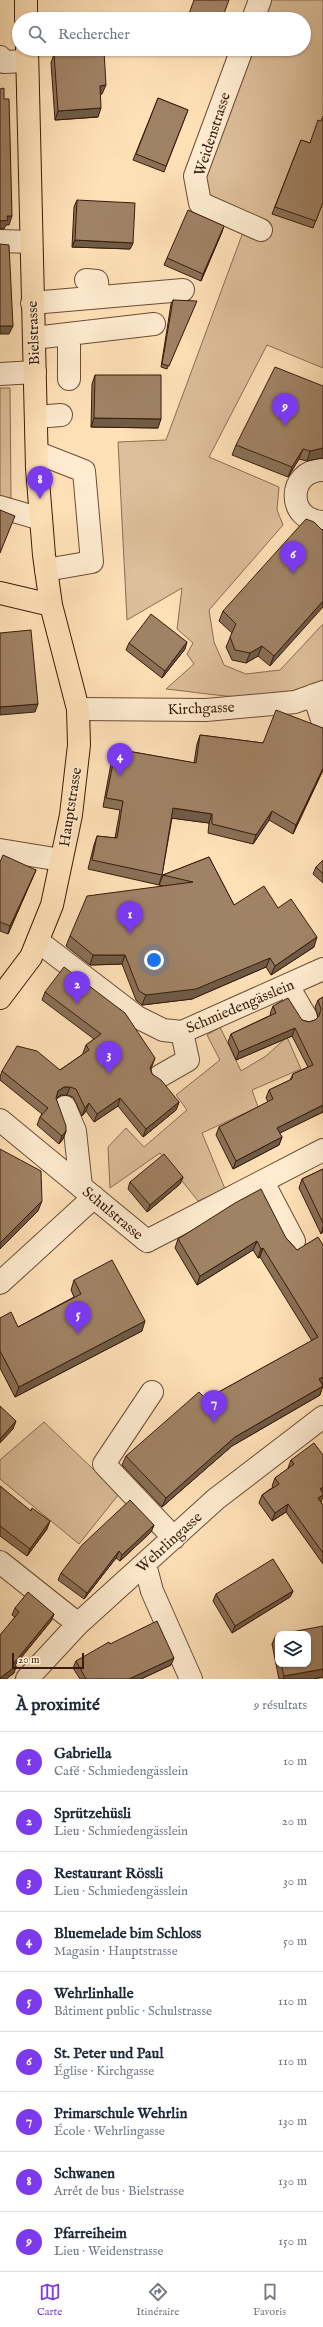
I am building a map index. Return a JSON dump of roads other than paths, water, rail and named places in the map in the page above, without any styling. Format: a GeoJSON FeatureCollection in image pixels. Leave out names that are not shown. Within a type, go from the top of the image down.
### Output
{"type":"FeatureCollection","features":[{"type":"Feature","properties":{"kind":"main road"},"geometry":{"type":"LineString","coordinates":[[26,0],[26,12]]}},
{"type":"Feature","properties":{"kind":"main road","name":"Bielstrasse"},"geometry":{"type":"LineString","coordinates":[[27,56],[36,418],[41,519],[51,605]]}},
{"type":"Feature","properties":{"kind":"main road"},"geometry":{"type":"LineString","coordinates":[[0,593],[51,605]]}},
{"type":"Feature","properties":{"kind":"main road","name":"Hauptstrasse"},"geometry":{"type":"LineString","coordinates":[[0,998],[19,975],[38,942],[52,905],[71,815],[79,745],[78,709],[51,605]]}},
{"type":"Feature","properties":{"kind":"street"},"geometry":{"type":"LineString","coordinates":[[256,12],[260,0]]}},
{"type":"Feature","properties":{"kind":"street","name":"Bielstrasse"},"geometry":{"type":"LineString","coordinates":[[0,57],[4,62],[24,56]]}},
{"type":"Feature","properties":{"kind":"street","name":"Weidenstrasse"},"geometry":{"type":"LineString","coordinates":[[239,56],[195,176],[200,203],[261,230]]}},
{"type":"Feature","properties":{"kind":"street"},"geometry":{"type":"LineString","coordinates":[[0,240],[31,242]]}},
{"type":"Feature","properties":{"kind":"street"},"geometry":{"type":"LineString","coordinates":[[32,303],[92,289],[183,290]]}},
{"type":"Feature","properties":{"kind":"street"},"geometry":{"type":"LineString","coordinates":[[34,338],[154,324]]}},
{"type":"Feature","properties":{"kind":"street"},"geometry":{"type":"LineString","coordinates":[[69,334],[69,378]]}},
{"type":"Feature","properties":{"kind":"street"},"geometry":{"type":"LineString","coordinates":[[0,374],[35,372]]}},
{"type":"Feature","properties":{"kind":"street"},"geometry":{"type":"LineString","coordinates":[[36,418],[61,415]]}},
{"type":"Feature","properties":{"kind":"street"},"geometry":{"type":"LineString","coordinates":[[38,453],[84,471],[92,562],[46,570]]}},
{"type":"Feature","properties":{"kind":"street"},"geometry":{"type":"LineString","coordinates":[[323,470],[313,471],[300,481],[295,497],[297,506],[302,514],[308,519],[323,522]]}},
{"type":"Feature","properties":{"kind":"street"},"geometry":{"type":"LineString","coordinates":[[0,507],[41,519]]}},
{"type":"Feature","properties":{"kind":"street"},"geometry":{"type":"LineString","coordinates":[[318,694],[323,723]]}},
{"type":"Feature","properties":{"kind":"street","name":"Kirchgasse"},"geometry":{"type":"LineString","coordinates":[[78,709],[206,710],[295,702],[318,694]]}},
{"type":"Feature","properties":{"kind":"street"},"geometry":{"type":"LineString","coordinates":[[0,850],[61,860]]}},
{"type":"Feature","properties":{"kind":"street","name":"Schmiedengässlein"},"geometry":{"type":"LineString","coordinates":[[38,942],[137,1017],[163,1030],[182,1032],[288,986],[323,969]]}},
{"type":"Feature","properties":{"kind":"street"},"geometry":{"type":"LineString","coordinates":[[288,986],[306,1017]]}},
{"type":"Feature","properties":{"kind":"street"},"geometry":{"type":"LineString","coordinates":[[160,1076],[188,1060],[182,1032]]}},
{"type":"Feature","properties":{"kind":"street"},"geometry":{"type":"LineString","coordinates":[[0,1283],[87,1192],[76,1131],[65,1107]]}},
{"type":"Feature","properties":{"kind":"street","name":"Schulstrasse"},"geometry":{"type":"LineString","coordinates":[[0,1120],[147,1242],[323,1150]]}},
{"type":"Feature","properties":{"kind":"street"},"geometry":{"type":"LineString","coordinates":[[263,1182],[294,1240]]}},
{"type":"Feature","properties":{"kind":"street"},"geometry":{"type":"LineString","coordinates":[[152,1392],[104,1464],[174,1538]]}},
{"type":"Feature","properties":{"kind":"street","name":"Wehrlingasse"},"geometry":{"type":"LineString","coordinates":[[37,1676],[78,1624],[216,1499],[323,1417]]}},
{"type":"Feature","properties":{"kind":"street"},"geometry":{"type":"LineString","coordinates":[[0,1562],[78,1624]]}},
{"type":"Feature","properties":{"kind":"street"},"geometry":{"type":"LineString","coordinates":[[145,1564],[152,1591],[191,1679]]}},
{"type":"Feature","properties":{"kind":"place","name":"Pfarreiheim"},"geometry":{"type":"Point","coordinates":[285,426]}},
{"type":"Feature","properties":{"kind":"place","name":"Schwanen"},"geometry":{"type":"Point","coordinates":[40,499]}},
{"type":"Feature","properties":{"kind":"place","name":"St. Peter und Paul"},"geometry":{"type":"Point","coordinates":[293,574]}},
{"type":"Feature","properties":{"kind":"place","name":"Bluemelade bim Schloss"},"geometry":{"type":"Point","coordinates":[120,776]}},
{"type":"Feature","properties":{"kind":"place","name":"Gabriella"},"geometry":{"type":"Point","coordinates":[130,934]}},
{"type":"Feature","properties":{"kind":"place","name":"Sprützehüsli"},"geometry":{"type":"Point","coordinates":[77,1004]}},
{"type":"Feature","properties":{"kind":"place","name":"Restaurant Rössli"},"geometry":{"type":"Point","coordinates":[109,1074]}},
{"type":"Feature","properties":{"kind":"place","name":"Wehrlinhalle"},"geometry":{"type":"Point","coordinates":[78,1334]}},
{"type":"Feature","properties":{"kind":"place","name":"Primarschule Wehrlin"},"geometry":{"type":"Point","coordinates":[214,1423]}}]}
